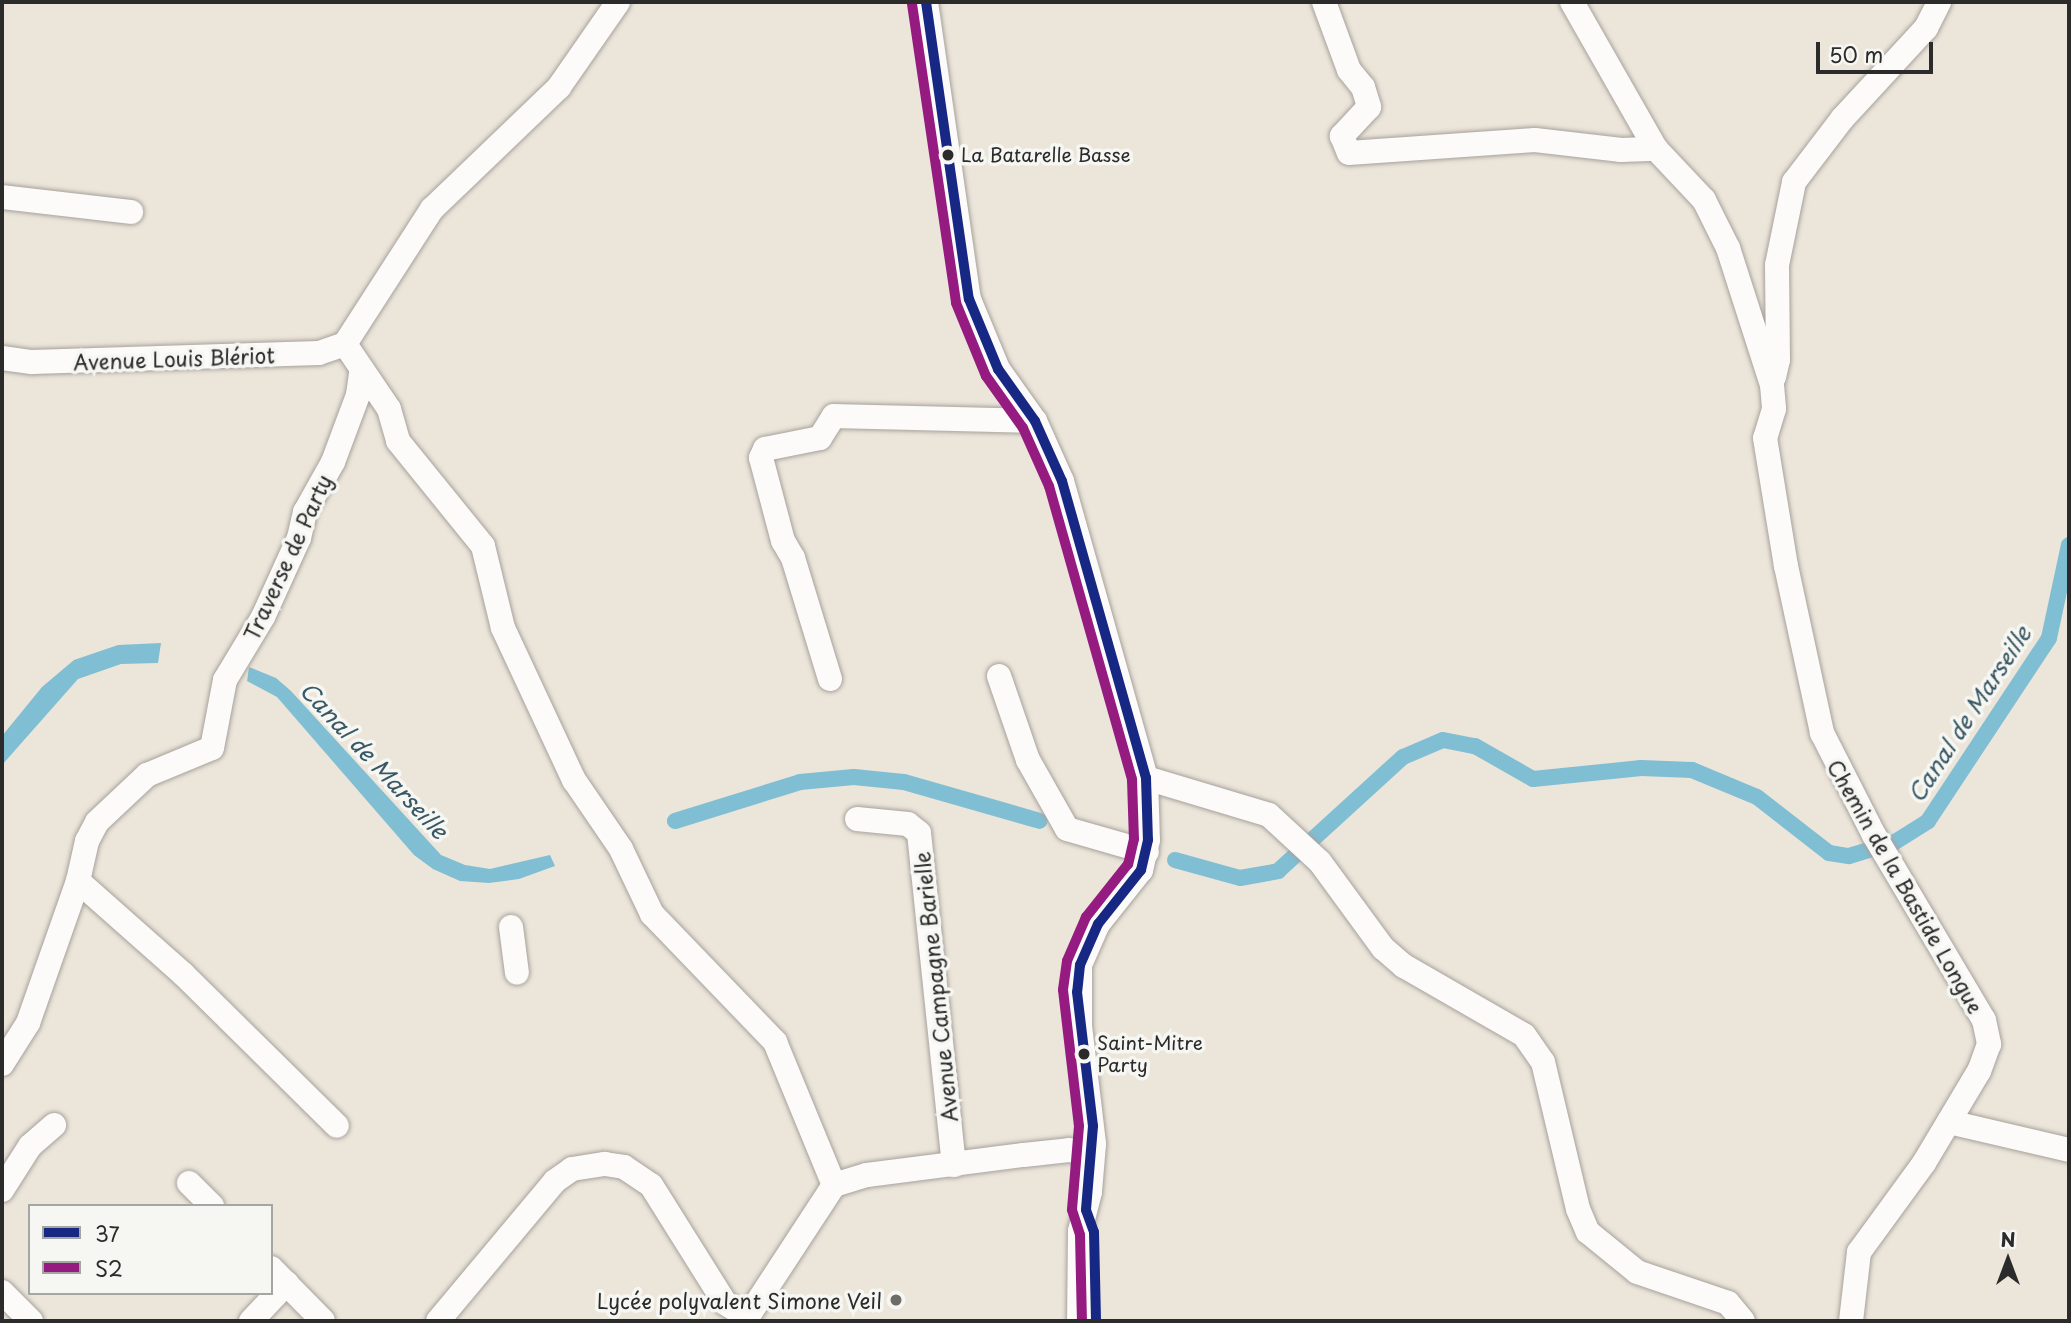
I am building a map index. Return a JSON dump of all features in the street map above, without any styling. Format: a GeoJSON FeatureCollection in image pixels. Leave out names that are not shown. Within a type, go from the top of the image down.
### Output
{"type":"FeatureCollection","features":[{"type":"Feature","properties":{"kind":"street"},"geometry":{"type":"LineString","coordinates":[[618,2],[559,86],[432,209],[345,344],[361,373],[388,409],[398,442],[483,545],[503,628],[574,780],[621,849],[652,914],[775,1042],[834,1185]]}},
{"type":"Feature","properties":{"kind":"street"},"geometry":{"type":"LineString","coordinates":[[926,2],[970,299],[998,369],[1035,421],[1062,481],[1146,778],[1145,854],[1098,924],[1080,965],[1077,992],[1092,1154],[1088,1199],[1080,1231],[1080,1321]]}},
{"type":"Feature","properties":{"kind":"street"},"geometry":{"type":"LineString","coordinates":[[1324,2],[1349,70],[1363,87],[1369,107],[1342,136],[1342,145],[1357,156],[1535,140],[1621,150],[1656,149]]}},
{"type":"Feature","properties":{"kind":"street","name":"Chemin de la Bastide Longue"},"geometry":{"type":"LineString","coordinates":[[1572,2],[1656,149],[1704,200],[1740,282],[1772,385],[1774,409],[1765,438],[1786,566],[1822,733],[1874,835],[1984,1020],[1989,1044],[1979,1071],[1949,1122],[1859,1252],[1851,1321]]}},
{"type":"Feature","properties":{"kind":"street"},"geometry":{"type":"LineString","coordinates":[[1772,385],[1778,360],[1777,265],[1794,182],[1842,119],[1926,28],[1939,2]]}},
{"type":"Feature","properties":{"kind":"street"},"geometry":{"type":"LineString","coordinates":[[2,197],[131,212]]}},
{"type":"Feature","properties":{"kind":"street","name":"Avenue Louis Blériot"},"geometry":{"type":"LineString","coordinates":[[2,358],[32,362],[319,353],[345,344]]}},
{"type":"Feature","properties":{"kind":"street","name":"Traverse de Party"},"geometry":{"type":"LineString","coordinates":[[2,1065],[28,1023],[78,881],[87,841],[97,822],[147,775],[212,748],[225,680],[262,617],[299,538],[305,512],[333,461],[358,395],[361,373]]}},
{"type":"Feature","properties":{"kind":"street"},"geometry":{"type":"LineString","coordinates":[[830,679],[793,558],[783,541],[761,458],[765,449],[820,438],[834,416],[1035,421]]}},
{"type":"Feature","properties":{"kind":"street"},"geometry":{"type":"LineString","coordinates":[[999,676],[1028,760],[1067,828],[1145,854]]}},
{"type":"Feature","properties":{"kind":"street"},"geometry":{"type":"LineString","coordinates":[[1146,778],[1269,815],[1301,841],[1320,862],[1383,948],[1404,966],[1524,1035],[1543,1062],[1578,1209],[1588,1232],[1637,1272],[1728,1303],[1743,1321]]}},
{"type":"Feature","properties":{"kind":"street","name":"Avenue Campagne Barielle"},"geometry":{"type":"LineString","coordinates":[[857,819],[908,824],[919,833],[954,1166]]}},
{"type":"Feature","properties":{"kind":"street"},"geometry":{"type":"LineString","coordinates":[[78,881],[183,974],[337,1126]]}},
{"type":"Feature","properties":{"kind":"street"},"geometry":{"type":"LineString","coordinates":[[511,927],[517,973]]}},
{"type":"Feature","properties":{"kind":"street"},"geometry":{"type":"LineString","coordinates":[[1949,1122],[2069,1150]]}},
{"type":"Feature","properties":{"kind":"street"},"geometry":{"type":"LineString","coordinates":[[2,1190],[30,1146],[54,1125]]}},
{"type":"Feature","properties":{"kind":"street"},"geometry":{"type":"LineString","coordinates":[[438,1321],[555,1181],[572,1169],[605,1164],[624,1167],[651,1185],[725,1303],[746,1319],[834,1185],[867,1175],[1069,1150],[1092,1154]]}},
{"type":"Feature","properties":{"kind":"street"},"geometry":{"type":"LineString","coordinates":[[1036,1154],[1060,1164],[1088,1199],[1094,1232],[1096,1321]]}},
{"type":"Feature","properties":{"kind":"street"},"geometry":{"type":"LineString","coordinates":[[190,1183],[210,1204]]}},
{"type":"Feature","properties":{"kind":"street"},"geometry":{"type":"LineString","coordinates":[[279,1275],[323,1321]]}},
{"type":"Feature","properties":{"kind":"street"},"geometry":{"type":"LineString","coordinates":[[2,1292],[31,1321]]}},
{"type":"Feature","properties":{"kind":"street"},"geometry":{"type":"LineString","coordinates":[[251,1321],[267,1295]]}},
{"type":"Feature","properties":{"kind":"water"},"geometry":{"type":"Polygon","coordinates":[[[161,643],[158,663],[121,664],[78,679],[2,765],[2,736],[42,687],[74,660],[118,645],[161,643]]]}},
{"type":"Feature","properties":{"kind":"water"},"geometry":{"type":"Polygon","coordinates":[[[249,667],[276,678],[291,691],[441,855],[465,865],[490,869],[550,855],[555,866],[519,879],[489,883],[460,881],[433,869],[414,855],[277,697],[247,681],[249,667]]]}},
{"type":"Feature","properties":{"kind":"waterway","name":"Canal de Marseille"},"geometry":{"type":"LineString","coordinates":[[1175,860],[1240,878],[1278,871],[1403,757],[1443,740],[1475,746],[1533,779],[1641,768],[1692,770],[1757,797],[1829,853],[1849,856],[1895,842],[1928,821],[2049,638],[2069,545]]}},
{"type":"Feature","properties":{"kind":"waterway","name":"Canal de Marseille"},"geometry":{"type":"LineString","coordinates":[[675,821],[800,782],[854,777],[904,782],[1040,821]]}},
{"type":"Feature","properties":{"kind":"transit line","name":"37"},"geometry":{"type":"LineString","coordinates":[[926,2],[969,299],[998,369],[1035,421],[1062,481],[1146,778],[1148,840],[1141,870],[1098,924],[1080,965],[1077,992],[1093,1126],[1086,1210],[1094,1232],[1096,1321]]}},
{"type":"Feature","properties":{"kind":"transit line","name":"S2"},"geometry":{"type":"LineString","coordinates":[[912,4],[956,303],[986,376],[1023,428],[1049,486],[1132,780],[1134,839],[1128,864],[1086,917],[1067,961],[1063,990],[1079,1126],[1072,1210],[1080,1235],[1082,1321]]}},
{"type":"Feature","properties":{"kind":"place","name":"La Batarelle Basse"},"geometry":{"type":"Point","coordinates":[948,155]}},
{"type":"Feature","properties":{"kind":"place","name":"Saint-Mitre Party"},"geometry":{"type":"Point","coordinates":[1084,1054]}},
{"type":"Feature","properties":{"kind":"place","name":"Lycée polyvalent Simone Veil"},"geometry":{"type":"Point","coordinates":[896,1300]}}]}
